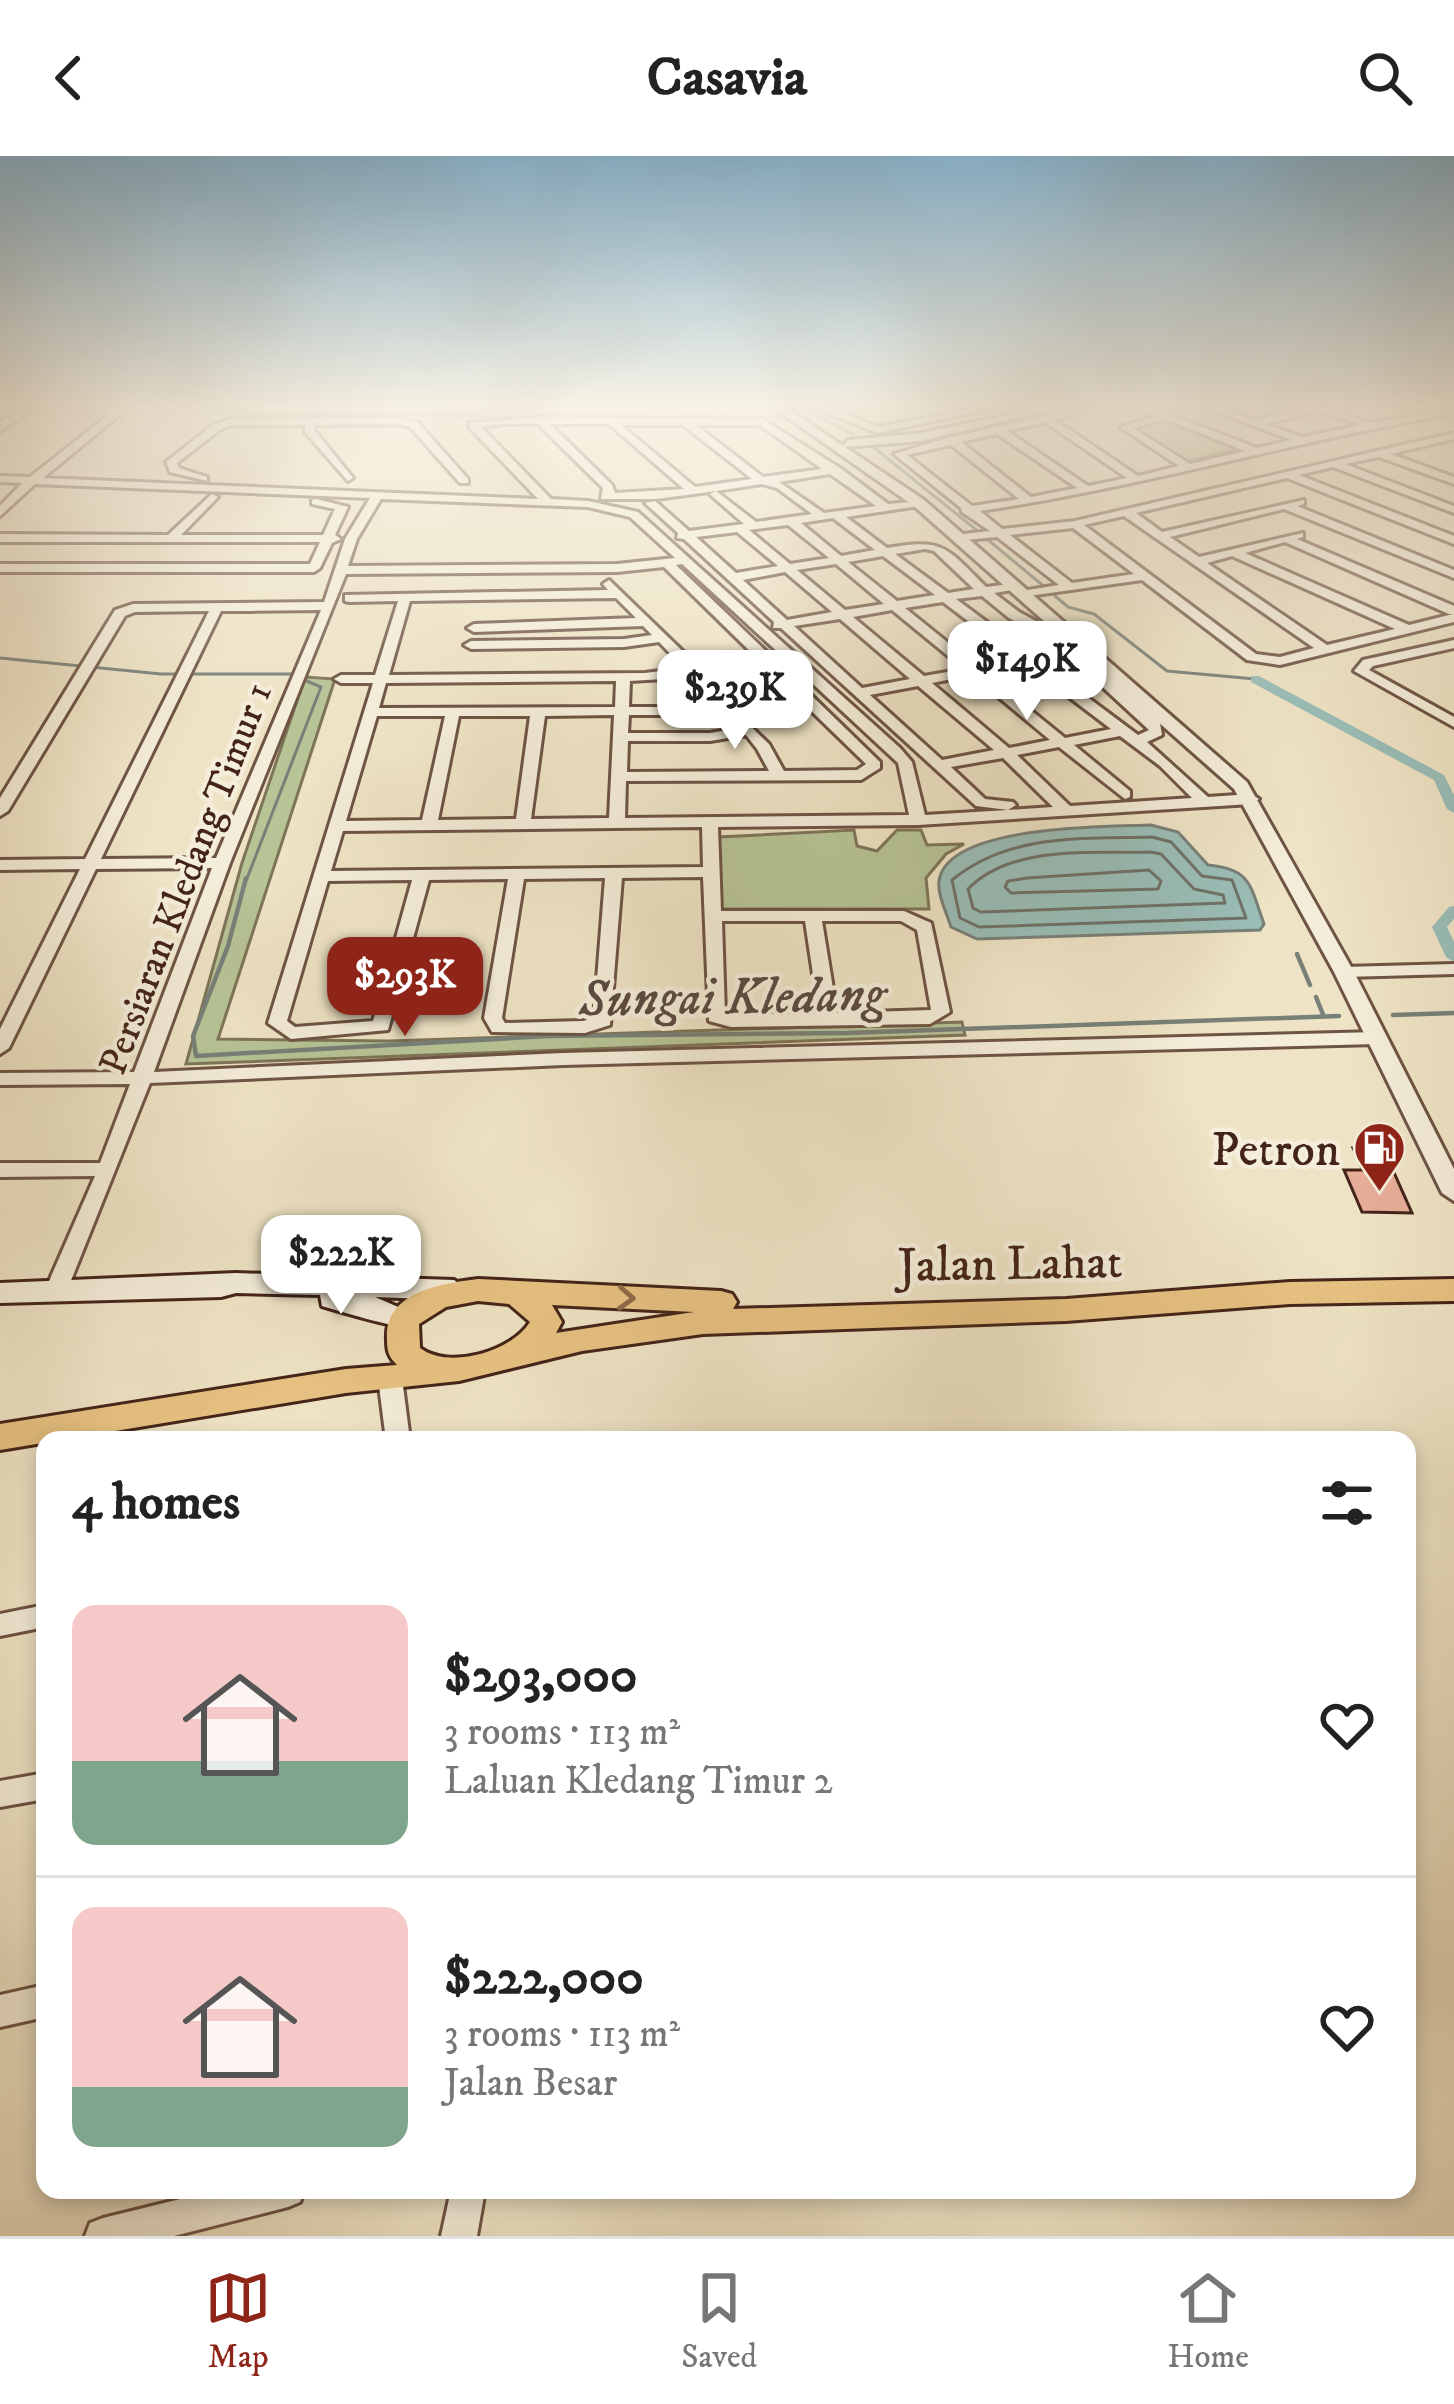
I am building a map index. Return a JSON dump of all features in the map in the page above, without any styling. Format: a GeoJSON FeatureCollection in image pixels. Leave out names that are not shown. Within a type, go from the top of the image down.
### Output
{"type":"FeatureCollection","features":[{"type":"Feature","properties":{"kind":"main road"},"geometry":{"type":"LineString","coordinates":[[0,1293],[236,1283],[454,1290]]}},
{"type":"Feature","properties":{"kind":"main road"},"geometry":{"type":"LineString","coordinates":[[221,1287],[235,1293],[353,1300],[402,1330]]}},
{"type":"Feature","properties":{"kind":"main road"},"geometry":{"type":"LineString","coordinates":[[0,1425],[339,1372],[386,1355],[413,1308],[454,1290]]}},
{"type":"Feature","properties":{"kind":"main road","name":"Jalan Lahat"},"geometry":{"type":"LineString","coordinates":[[454,1290],[721,1302],[829,1313]]}},
{"type":"Feature","properties":{"kind":"main road","name":"Jalan Lahat"},"geometry":{"type":"LineString","coordinates":[[1194,1305],[1236,1297],[1454,1290]]}},
{"type":"Feature","properties":{"kind":"main road"},"geometry":{"type":"LineString","coordinates":[[509,1292],[542,1311],[546,1322],[536,1343],[521,1353]]}},
{"type":"Feature","properties":{"kind":"main road","name":"Jalan Lahat"},"geometry":{"type":"LineString","coordinates":[[40,1431],[442,1370],[639,1326],[829,1313],[1194,1305],[1454,1309]]}},
{"type":"Feature","properties":{"kind":"main road"},"geometry":{"type":"LineString","coordinates":[[402,1330],[404,1352],[416,1363],[442,1370]]}},
{"type":"Feature","properties":{"kind":"main road","name":"Jalan Lahat"},"geometry":{"type":"LineString","coordinates":[[0,1437],[36,1432]]}},
{"type":"Feature","properties":{"kind":"street"},"geometry":{"type":"LineString","coordinates":[[172,538],[204,505]]}},
{"type":"Feature","properties":{"kind":"street"},"geometry":{"type":"LineString","coordinates":[[306,585],[340,505]]}},
{"type":"Feature","properties":{"kind":"street","name":"Persiaran Kledang Timur 1"},"geometry":{"type":"LineString","coordinates":[[57,1288],[108,1169],[222,862],[351,539],[372,505]]}},
{"type":"Feature","properties":{"kind":"street"},"geometry":{"type":"LineString","coordinates":[[588,505],[624,510],[643,519],[905,762],[918,820]]}},
{"type":"Feature","properties":{"kind":"street"},"geometry":{"type":"LineString","coordinates":[[653,505],[944,764],[981,803],[1061,806],[1125,794],[1251,799]]}},
{"type":"Feature","properties":{"kind":"street"},"geometry":{"type":"LineString","coordinates":[[726,505],[790,569],[1005,752],[1061,806]]}},
{"type":"Feature","properties":{"kind":"street"},"geometry":{"type":"LineString","coordinates":[[812,505],[886,553],[1198,794]]}},
{"type":"Feature","properties":{"kind":"street"},"geometry":{"type":"LineString","coordinates":[[664,538],[920,505]]}},
{"type":"Feature","properties":{"kind":"street"},"geometry":{"type":"LineString","coordinates":[[921,505],[1204,749],[1251,799],[1454,1192]]}},
{"type":"Feature","properties":{"kind":"street"},"geometry":{"type":"LineString","coordinates":[[960,505],[1069,587]]}},
{"type":"Feature","properties":{"kind":"street"},"geometry":{"type":"LineString","coordinates":[[966,510],[1005,505]]}},
{"type":"Feature","properties":{"kind":"street"},"geometry":{"type":"LineString","coordinates":[[1109,505],[1163,535],[1324,649]]}},
{"type":"Feature","properties":{"kind":"street"},"geometry":{"type":"LineString","coordinates":[[958,538],[1075,524],[1153,505]]}},
{"type":"Feature","properties":{"kind":"street"},"geometry":{"type":"LineString","coordinates":[[1163,535],[1290,505]]}},
{"type":"Feature","properties":{"kind":"street"},"geometry":{"type":"LineString","coordinates":[[1364,505],[1454,540]]}},
{"type":"Feature","properties":{"kind":"street"},"geometry":{"type":"LineString","coordinates":[[1286,506],[1454,574]]}},
{"type":"Feature","properties":{"kind":"street"},"geometry":{"type":"LineString","coordinates":[[790,520],[1125,794]]}},
{"type":"Feature","properties":{"kind":"street"},"geometry":{"type":"LineString","coordinates":[[1075,524],[1242,651],[1267,661],[1454,614]]}},
{"type":"Feature","properties":{"kind":"street"},"geometry":{"type":"LineString","coordinates":[[1199,560],[1335,526]]}},
{"type":"Feature","properties":{"kind":"street"},"geometry":{"type":"LineString","coordinates":[[0,538],[351,539]]}},
{"type":"Feature","properties":{"kind":"street"},"geometry":{"type":"LineString","coordinates":[[1285,538],[1454,614]]}},
{"type":"Feature","properties":{"kind":"street"},"geometry":{"type":"LineString","coordinates":[[736,577],[925,545],[938,548],[983,591],[1072,650],[1155,725],[1157,732],[1135,742]]}},
{"type":"Feature","properties":{"kind":"street"},"geometry":{"type":"LineString","coordinates":[[1233,552],[1407,629]]}},
{"type":"Feature","properties":{"kind":"street"},"geometry":{"type":"LineString","coordinates":[[340,570],[599,568],[689,560]]}},
{"type":"Feature","properties":{"kind":"street"},"geometry":{"type":"LineString","coordinates":[[619,777],[860,775],[872,770],[873,761],[667,563]]}},
{"type":"Feature","properties":{"kind":"street"},"geometry":{"type":"LineString","coordinates":[[0,568],[314,568]]}},
{"type":"Feature","properties":{"kind":"street"},"geometry":{"type":"LineString","coordinates":[[599,568],[617,594],[697,673]]}},
{"type":"Feature","properties":{"kind":"street"},"geometry":{"type":"LineString","coordinates":[[760,627],[983,591],[1069,587],[1146,576]]}},
{"type":"Feature","properties":{"kind":"street"},"geometry":{"type":"LineString","coordinates":[[349,598],[617,594]]}},
{"type":"Feature","properties":{"kind":"street"},"geometry":{"type":"LineString","coordinates":[[405,598],[277,1023],[291,1033],[381,1026],[422,875]]}},
{"type":"Feature","properties":{"kind":"street"},"geometry":{"type":"LineString","coordinates":[[461,677],[480,598]]}},
{"type":"Feature","properties":{"kind":"street"},"geometry":{"type":"LineString","coordinates":[[0,811],[120,613],[133,608],[328,606]]}},
{"type":"Feature","properties":{"kind":"street"},"geometry":{"type":"LineString","coordinates":[[0,1048],[218,608]]}},
{"type":"Feature","properties":{"kind":"street"},"geometry":{"type":"LineString","coordinates":[[474,628],[646,622]]}},
{"type":"Feature","properties":{"kind":"street"},"geometry":{"type":"LineString","coordinates":[[472,645],[624,643],[660,638]]}},
{"type":"Feature","properties":{"kind":"street"},"geometry":{"type":"LineString","coordinates":[[1454,644],[1361,667],[1366,676],[1454,723]]}},
{"type":"Feature","properties":{"kind":"street"},"geometry":{"type":"LineString","coordinates":[[836,697],[1072,650]]}},
{"type":"Feature","properties":{"kind":"street"},"geometry":{"type":"LineString","coordinates":[[341,679],[623,677],[697,673],[791,656]]}},
{"type":"Feature","properties":{"kind":"street"},"geometry":{"type":"LineString","coordinates":[[617,824],[623,677]]}},
{"type":"Feature","properties":{"kind":"street"},"geometry":{"type":"LineString","coordinates":[[370,712],[621,712],[727,707],[799,692]]}},
{"type":"Feature","properties":{"kind":"street"},"geometry":{"type":"LineString","coordinates":[[727,707],[750,730],[779,777]]}},
{"type":"Feature","properties":{"kind":"street"},"geometry":{"type":"LineString","coordinates":[[429,824],[453,712]]}},
{"type":"Feature","properties":{"kind":"street"},"geometry":{"type":"LineString","coordinates":[[523,824],[538,712]]}},
{"type":"Feature","properties":{"kind":"street"},"geometry":{"type":"LineString","coordinates":[[621,737],[710,736],[750,730]]}},
{"type":"Feature","properties":{"kind":"street"},"geometry":{"type":"LineString","coordinates":[[944,764],[1120,732]]}},
{"type":"Feature","properties":{"kind":"street"},"geometry":{"type":"LineString","coordinates":[[336,826],[918,820],[1198,794]]}},
{"type":"Feature","properties":{"kind":"street"},"geometry":{"type":"LineString","coordinates":[[710,822],[712,916],[715,1012],[731,1022],[930,1018],[941,1007],[922,922],[904,916],[712,916]]}},
{"type":"Feature","properties":{"kind":"street"},"geometry":{"type":"LineString","coordinates":[[0,865],[222,862]]}},
{"type":"Feature","properties":{"kind":"street"},"geometry":{"type":"LineString","coordinates":[[325,876],[711,872]]}},
{"type":"Feature","properties":{"kind":"street"},"geometry":{"type":"LineString","coordinates":[[518,874],[494,1024],[509,1029],[585,1027],[605,1016],[614,873]]}},
{"type":"Feature","properties":{"kind":"street"},"geometry":{"type":"LineString","coordinates":[[813,916],[829,1019]]}},
{"type":"Feature","properties":{"kind":"street"},"geometry":{"type":"LineString","coordinates":[[1344,972],[1452,969]]}},
{"type":"Feature","properties":{"kind":"street"},"geometry":{"type":"LineString","coordinates":[[0,1078],[142,1078],[563,1060],[1377,1038]]}},
{"type":"Feature","properties":{"kind":"street"},"geometry":{"type":"LineString","coordinates":[[0,1170],[108,1169]]}},
{"type":"Feature","properties":{"kind":"street"},"geometry":{"type":"LineString","coordinates":[[391,1378],[397,1431]]}},
{"type":"Feature","properties":{"kind":"street"},"geometry":{"type":"LineString","coordinates":[[0,1625],[36,1618]]}},
{"type":"Feature","properties":{"kind":"street"},"geometry":{"type":"LineString","coordinates":[[0,1794],[36,1788]]}},
{"type":"Feature","properties":{"kind":"street"},"geometry":{"type":"LineString","coordinates":[[0,2011],[36,2002]]}},
{"type":"Feature","properties":{"kind":"street"},"geometry":{"type":"LineString","coordinates":[[103,2236],[252,2199]]}},
{"type":"Feature","properties":{"kind":"street"},"geometry":{"type":"LineString","coordinates":[[459,2236],[466,2199]]}},
{"type":"Feature","properties":{"kind":"green space"},"geometry":{"type":"Polygon","coordinates":[[[305,677],[335,679],[218,1039],[389,1041],[962,1022],[965,1035],[186,1064],[242,863],[305,677]]]}},
{"type":"Feature","properties":{"kind":"green space"},"geometry":{"type":"Polygon","coordinates":[[[854,830],[857,846],[877,851],[897,830],[921,830],[927,845],[964,844],[946,854],[926,878],[929,909],[721,909],[719,837],[854,830]]]}},
{"type":"Feature","properties":{"kind":"water"},"geometry":{"type":"Polygon","coordinates":[[[1151,825],[1178,832],[1208,865],[1241,875],[1264,924],[1260,930],[977,939],[951,927],[939,881],[949,862],[970,848],[1032,832],[1151,825]]]}},
{"type":"Feature","properties":{"kind":"building","name":"Petron"},"geometry":{"type":"Polygon","coordinates":[[[1353,1148],[1383,1148],[1412,1213],[1362,1212],[1344,1170],[1363,1170],[1353,1148]]]}},
{"type":"Feature","properties":{"kind":"waterway"},"geometry":{"type":"LineString","coordinates":[[945,505],[979,532]]}},
{"type":"Feature","properties":{"kind":"waterway"},"geometry":{"type":"LineString","coordinates":[[987,539],[1046,588]]}},
{"type":"Feature","properties":{"kind":"waterway"},"geometry":{"type":"LineString","coordinates":[[1055,596],[1068,607],[1094,614],[1167,671],[1255,679]]}},
{"type":"Feature","properties":{"kind":"waterway","name":"Sungai Kledang"},"geometry":{"type":"LineString","coordinates":[[0,658],[161,674],[290,674],[321,687],[246,881]]}},
{"type":"Feature","properties":{"kind":"waterway"},"geometry":{"type":"LineString","coordinates":[[1255,679],[1439,778],[1454,809]]}},
{"type":"Feature","properties":{"kind":"waterway","name":"Sungai Kledang"},"geometry":{"type":"LineString","coordinates":[[246,878],[228,946],[193,1036],[196,1056],[548,1036],[847,1033],[1324,1017]]}},
{"type":"Feature","properties":{"kind":"waterway"},"geometry":{"type":"LineString","coordinates":[[1454,910],[1439,927],[1454,957]]}},
{"type":"Feature","properties":{"kind":"waterway"},"geometry":{"type":"LineString","coordinates":[[1297,954],[1310,985]]}},
{"type":"Feature","properties":{"kind":"waterway"},"geometry":{"type":"LineString","coordinates":[[1316,997],[1324,1017]]}},
{"type":"Feature","properties":{"kind":"waterway","name":"Sungai Kledang"},"geometry":{"type":"LineString","coordinates":[[1393,1015],[1454,1013]]}},
{"type":"Feature","properties":{"kind":"waterway","name":"Sungai Kledang"},"geometry":{"type":"LineString","coordinates":[[1324,1017],[1339,1016]]}},
{"type":"Feature","properties":{"kind":"place","name":"Petron"},"geometry":{"type":"Point","coordinates":[1379,1194]}}]}
